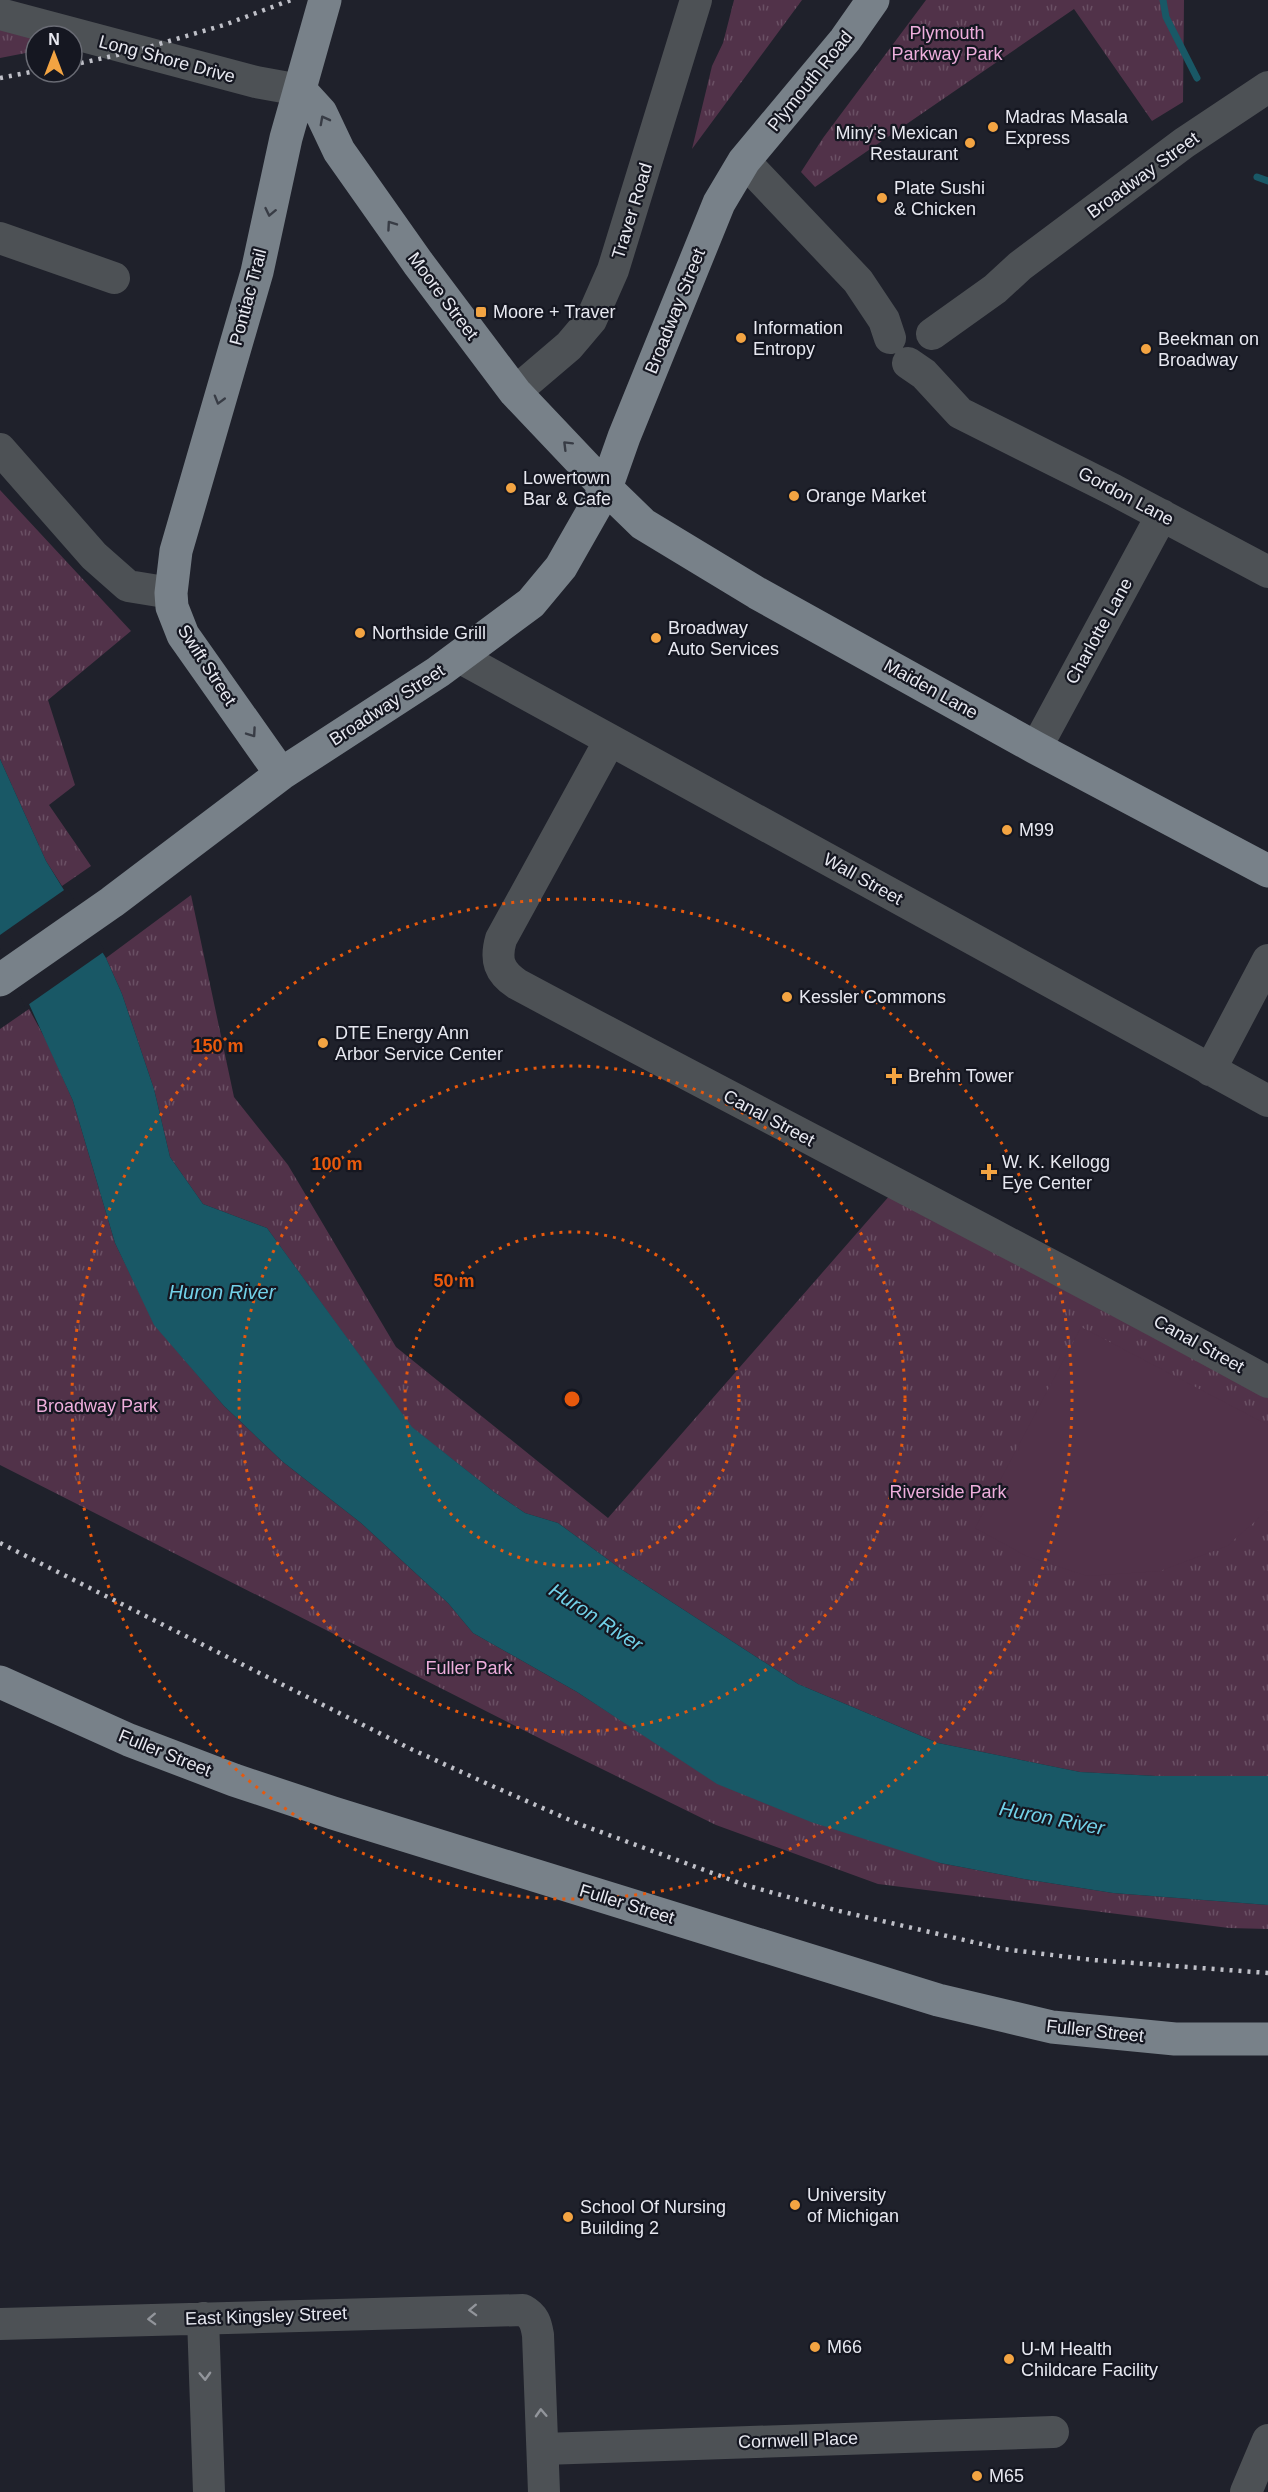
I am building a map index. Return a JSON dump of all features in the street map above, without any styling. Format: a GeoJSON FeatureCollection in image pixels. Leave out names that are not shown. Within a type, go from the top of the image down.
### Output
{"type":"FeatureCollection","features":[{"type":"Feature","properties":{"kind":"main road","name":"Pontiac Trail"},"geometry":{"type":"LineString","coordinates":[[171,594],[176,551],[257,272],[282,154],[325,0]]}},
{"type":"Feature","properties":{"kind":"main road","name":"Plymouth Road"},"geometry":{"type":"LineString","coordinates":[[744,161],[845,40],[873,0]]}},
{"type":"Feature","properties":{"kind":"main road","name":"Moore Street"},"geometry":{"type":"LineString","coordinates":[[300,90],[321,113],[339,151],[418,263],[514,392],[606,488]]}},
{"type":"Feature","properties":{"kind":"main road"},"geometry":{"type":"LineString","coordinates":[[282,154],[312,145],[327,154],[343,177],[353,185],[365,188]]}},
{"type":"Feature","properties":{"kind":"main road","name":"Broadway Street"},"geometry":{"type":"LineString","coordinates":[[0,980],[112,902],[281,774],[459,657],[531,603],[561,567],[606,488],[628,427],[719,202],[744,161]]}},
{"type":"Feature","properties":{"kind":"main road","name":"Maiden Lane"},"geometry":{"type":"LineString","coordinates":[[606,488],[644,524],[757,593],[1036,747],[1268,871]]}},
{"type":"Feature","properties":{"kind":"main road","name":"Swift Street"},"geometry":{"type":"LineString","coordinates":[[171,594],[172,607],[183,635],[281,774]]}},
{"type":"Feature","properties":{"kind":"main road","name":"Fuller Street"},"geometry":{"type":"LineString","coordinates":[[2,1687],[129,1740],[245,1784],[344,1817],[938,2000],[1052,2027],[1175,2039],[1268,2039]]}},
{"type":"Feature","properties":{"kind":"street","name":"Traver Road"},"geometry":{"type":"LineString","coordinates":[[514,392],[569,346],[591,320],[624,238],[696,0]]}},
{"type":"Feature","properties":{"kind":"street","name":"Long Shore Drive"},"geometry":{"type":"LineString","coordinates":[[0,14],[256,82],[300,90]]}},
{"type":"Feature","properties":{"kind":"street","name":"Broadway Street"},"geometry":{"type":"LineString","coordinates":[[916,338],[984,279],[1020,266],[1184,142],[1268,87]]}},
{"type":"Feature","properties":{"kind":"street"},"geometry":{"type":"LineString","coordinates":[[744,161],[858,281],[884,320],[916,338]]}},
{"type":"Feature","properties":{"kind":"street"},"geometry":{"type":"LineString","coordinates":[[0,238],[114,278]]}},
{"type":"Feature","properties":{"kind":"street","name":"Gordon Lane"},"geometry":{"type":"LineString","coordinates":[[916,338],[924,374],[960,413],[1162,515],[1268,572]]}},
{"type":"Feature","properties":{"kind":"street"},"geometry":{"type":"LineString","coordinates":[[0,449],[94,556],[128,586],[171,594]]}},
{"type":"Feature","properties":{"kind":"street","name":"Charlotte Lane"},"geometry":{"type":"LineString","coordinates":[[1036,747],[1162,515]]}},
{"type":"Feature","properties":{"kind":"street","name":"Wall Street"},"geometry":{"type":"LineString","coordinates":[[459,657],[1268,1101]]}},
{"type":"Feature","properties":{"kind":"street","name":"Canal Street"},"geometry":{"type":"LineString","coordinates":[[610,740],[501,939],[498,949],[500,964],[505,975],[746,1106],[1134,1308],[1268,1382]]}},
{"type":"Feature","properties":{"kind":"street"},"geometry":{"type":"LineString","coordinates":[[1210,1070],[1268,960]]}},
{"type":"Feature","properties":{"kind":"street","name":"East Kingsley Street"},"geometry":{"type":"LineString","coordinates":[[0,2324],[523,2310],[530,2314],[536,2322],[538,2335],[543,2449]]}},
{"type":"Feature","properties":{"kind":"street"},"geometry":{"type":"LineString","coordinates":[[202,2318],[209,2492]]}},
{"type":"Feature","properties":{"kind":"street","name":"Cornwell Place"},"geometry":{"type":"LineString","coordinates":[[543,2449],[1053,2432]]}},
{"type":"Feature","properties":{"kind":"street"},"geometry":{"type":"LineString","coordinates":[[1246,2492],[1268,2440]]}},
{"type":"Feature","properties":{"kind":"street"},"geometry":{"type":"LineString","coordinates":[[543,2449],[544,2492]]}},
{"type":"Feature","properties":{"kind":"green space"},"geometry":{"type":"Polygon","coordinates":[[[734,0],[802,0],[692,149],[712,66],[723,43],[734,0]]]}},
{"type":"Feature","properties":{"kind":"green space","name":"Plymouth Parkway Park"},"geometry":{"type":"Polygon","coordinates":[[[926,0],[1184,0],[1183,102],[1152,121],[1074,9],[815,187],[801,172],[823,138],[926,0]]]}},
{"type":"Feature","properties":{"kind":"green space"},"geometry":{"type":"Polygon","coordinates":[[[0,29],[24,36],[24,53],[0,58],[0,29]]]}},
{"type":"Feature","properties":{"kind":"green space"},"geometry":{"type":"Polygon","coordinates":[[[0,490],[131,631],[48,700],[75,785],[49,805],[91,866],[62,886],[46,861],[0,759],[0,490]]]}},
{"type":"Feature","properties":{"kind":"green space","name":"Riverside Park"},"geometry":{"type":"Polygon","coordinates":[[[191,895],[234,1097],[288,1165],[396,1347],[608,1518],[891,1194],[1268,1398],[1268,1776],[1156,1776],[1080,1772],[938,1743],[798,1684],[621,1569],[558,1523],[525,1513],[494,1492],[411,1427],[267,1228],[203,1204],[170,1157],[154,1089],[122,994],[106,958],[191,895]]]}},
{"type":"Feature","properties":{"kind":"green space","name":"Broadway Park"},"geometry":{"type":"Polygon","coordinates":[[[29,1009],[47,1042],[73,1101],[115,1243],[155,1325],[224,1406],[283,1462],[361,1523],[448,1603],[473,1633],[577,1692],[631,1727],[940,1863],[1113,1893],[1268,1905],[1268,1929],[1229,1928],[878,1884],[716,1825],[0,1465],[0,1029],[29,1009]]]}},
{"type":"Feature","properties":{"kind":"green space"},"geometry":{"type":"Polygon","coordinates":[[[1081,1327],[1268,1425],[1268,1510],[1227,1546],[1160,1571],[1087,1576],[1026,1556],[975,1528],[1081,1327]]]}},
{"type":"Feature","properties":{"kind":"water","name":"Huron River"},"geometry":{"type":"Polygon","coordinates":[[[0,759],[46,861],[106,958],[122,994],[154,1089],[170,1157],[203,1204],[267,1228],[412,1427],[494,1492],[525,1513],[558,1523],[621,1569],[798,1684],[938,1743],[1080,1772],[1156,1776],[1268,1776],[1268,1905],[1113,1893],[940,1863],[811,1822],[717,1784],[577,1692],[473,1633],[448,1603],[361,1523],[283,1462],[224,1406],[154,1325],[115,1243],[73,1101],[0,940],[0,759]]]}},
{"type":"Feature","properties":{"kind":"pier"},"geometry":{"type":"Polygon","coordinates":[[[67,888],[105,951],[25,1007],[0,948],[0,935],[67,888]]]}},
{"type":"Feature","properties":{"kind":"waterway"},"geometry":{"type":"LineString","coordinates":[[1163,0],[1166,17],[1197,78]]}},
{"type":"Feature","properties":{"kind":"waterway"},"geometry":{"type":"LineString","coordinates":[[1257,177],[1268,181]]}},
{"type":"Feature","properties":{"kind":"railway"},"geometry":{"type":"LineString","coordinates":[[84,62],[135,51],[224,25],[291,0]]}},
{"type":"Feature","properties":{"kind":"railway"},"geometry":{"type":"LineString","coordinates":[[0,78],[24,73]]}},
{"type":"Feature","properties":{"kind":"railway"},"geometry":{"type":"LineString","coordinates":[[0,1543],[411,1749],[579,1824],[745,1885],[835,1910],[1003,1949],[1093,1960],[1268,1973]]}},
{"type":"Feature","properties":{"kind":"place","name":"Madras Masala Express"},"geometry":{"type":"Point","coordinates":[993,127]}},
{"type":"Feature","properties":{"kind":"place","name":"Miny's Mexican Restaurant"},"geometry":{"type":"Point","coordinates":[970,143]}},
{"type":"Feature","properties":{"kind":"place","name":"Plate Sushi & Chicken"},"geometry":{"type":"Point","coordinates":[882,198]}},
{"type":"Feature","properties":{"kind":"place","name":"Moore + Traver"},"geometry":{"type":"Point","coordinates":[481,312]}},
{"type":"Feature","properties":{"kind":"place","name":"Information Entropy"},"geometry":{"type":"Point","coordinates":[741,338]}},
{"type":"Feature","properties":{"kind":"place","name":"Beekman on Broadway"},"geometry":{"type":"Point","coordinates":[1146,349]}},
{"type":"Feature","properties":{"kind":"place","name":"Lowertown Bar & Cafe"},"geometry":{"type":"Point","coordinates":[511,488]}},
{"type":"Feature","properties":{"kind":"place","name":"Orange Market"},"geometry":{"type":"Point","coordinates":[794,496]}},
{"type":"Feature","properties":{"kind":"place","name":"Northside Grill"},"geometry":{"type":"Point","coordinates":[360,633]}},
{"type":"Feature","properties":{"kind":"place","name":"Broadway Auto Services"},"geometry":{"type":"Point","coordinates":[656,638]}},
{"type":"Feature","properties":{"kind":"place","name":"M99"},"geometry":{"type":"Point","coordinates":[1007,830]}},
{"type":"Feature","properties":{"kind":"place","name":"Kessler Commons"},"geometry":{"type":"Point","coordinates":[787,997]}},
{"type":"Feature","properties":{"kind":"place","name":"DTE Energy Ann Arbor Service Center"},"geometry":{"type":"Point","coordinates":[323,1043]}},
{"type":"Feature","properties":{"kind":"place","name":"Brehm Tower"},"geometry":{"type":"Point","coordinates":[894,1076]}},
{"type":"Feature","properties":{"kind":"place","name":"W. K. Kellogg Eye Center"},"geometry":{"type":"Point","coordinates":[989,1172]}},
{"type":"Feature","properties":{"kind":"place","name":"University of Michigan"},"geometry":{"type":"Point","coordinates":[795,2205]}},
{"type":"Feature","properties":{"kind":"place","name":"School Of Nursing Building 2"},"geometry":{"type":"Point","coordinates":[568,2217]}},
{"type":"Feature","properties":{"kind":"place","name":"M66"},"geometry":{"type":"Point","coordinates":[815,2347]}},
{"type":"Feature","properties":{"kind":"place","name":"U-M Health Childcare Facility"},"geometry":{"type":"Point","coordinates":[1009,2359]}},
{"type":"Feature","properties":{"kind":"place","name":"M65"},"geometry":{"type":"Point","coordinates":[977,2476]}},
{"type":"Feature","properties":{"kind":"park label","name":"Fuller Park"},"geometry":{"type":"Point","coordinates":[469,1668]}}]}
